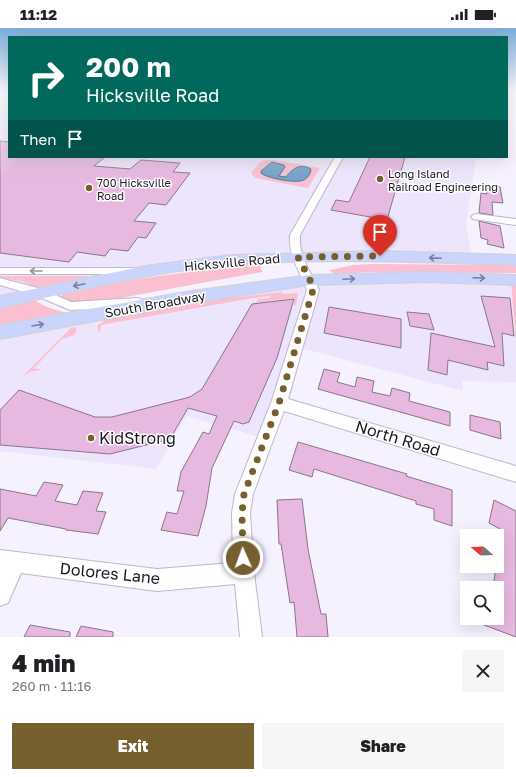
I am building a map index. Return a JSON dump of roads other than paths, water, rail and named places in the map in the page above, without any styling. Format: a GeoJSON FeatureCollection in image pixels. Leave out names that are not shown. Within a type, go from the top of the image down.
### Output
{"type":"FeatureCollection","features":[{"type":"Feature","properties":{"kind":"main road","name":"Hicksville Road"},"geometry":{"type":"LineString","coordinates":[[0,302],[145,271],[216,262],[298,257],[414,257],[516,260]]}},
{"type":"Feature","properties":{"kind":"main road"},"geometry":{"type":"LineString","coordinates":[[186,298],[280,272],[291,265],[298,257]]}},
{"type":"Feature","properties":{"kind":"main road"},"geometry":{"type":"LineString","coordinates":[[414,257],[320,267],[314,271],[310,280],[441,277],[516,280]]}},
{"type":"Feature","properties":{"kind":"main road","name":"South Broadway"},"geometry":{"type":"LineString","coordinates":[[0,332],[186,298],[310,280]]}},
{"type":"Feature","properties":{"kind":"street"},"geometry":{"type":"LineString","coordinates":[[251,637],[244,573],[242,513],[244,494],[279,403],[313,290],[310,280],[298,257],[294,241],[295,236],[338,158]]}},
{"type":"Feature","properties":{"kind":"street"},"geometry":{"type":"LineString","coordinates":[[476,217],[516,222]]}},
{"type":"Feature","properties":{"kind":"street"},"geometry":{"type":"LineString","coordinates":[[0,271],[145,271]]}},
{"type":"Feature","properties":{"kind":"street"},"geometry":{"type":"LineString","coordinates":[[0,281],[41,293],[70,306],[186,298]]}},
{"type":"Feature","properties":{"kind":"street","name":"North Road"},"geometry":{"type":"LineString","coordinates":[[279,403],[516,474]]}},
{"type":"Feature","properties":{"kind":"street"},"geometry":{"type":"LineString","coordinates":[[0,595],[8,561]]}},
{"type":"Feature","properties":{"kind":"street","name":"Dolores Lane"},"geometry":{"type":"LineString","coordinates":[[8,561],[157,580],[244,573]]}},
{"type":"Feature","properties":{"kind":"water"},"geometry":{"type":"Polygon","coordinates":[[[272,162],[284,165],[285,167],[279,176],[286,177],[297,167],[303,166],[311,169],[311,171],[307,178],[300,181],[282,180],[269,177],[261,173],[261,171],[272,162]]]}},
{"type":"Feature","properties":{"kind":"place","name":"Long Island Railroad Engineering"},"geometry":{"type":"Point","coordinates":[380,179]}},
{"type":"Feature","properties":{"kind":"place","name":"700 Hicksville Road"},"geometry":{"type":"Point","coordinates":[89,188]}},
{"type":"Feature","properties":{"kind":"place","name":"KidStrong"},"geometry":{"type":"Point","coordinates":[91,438]}}]}
